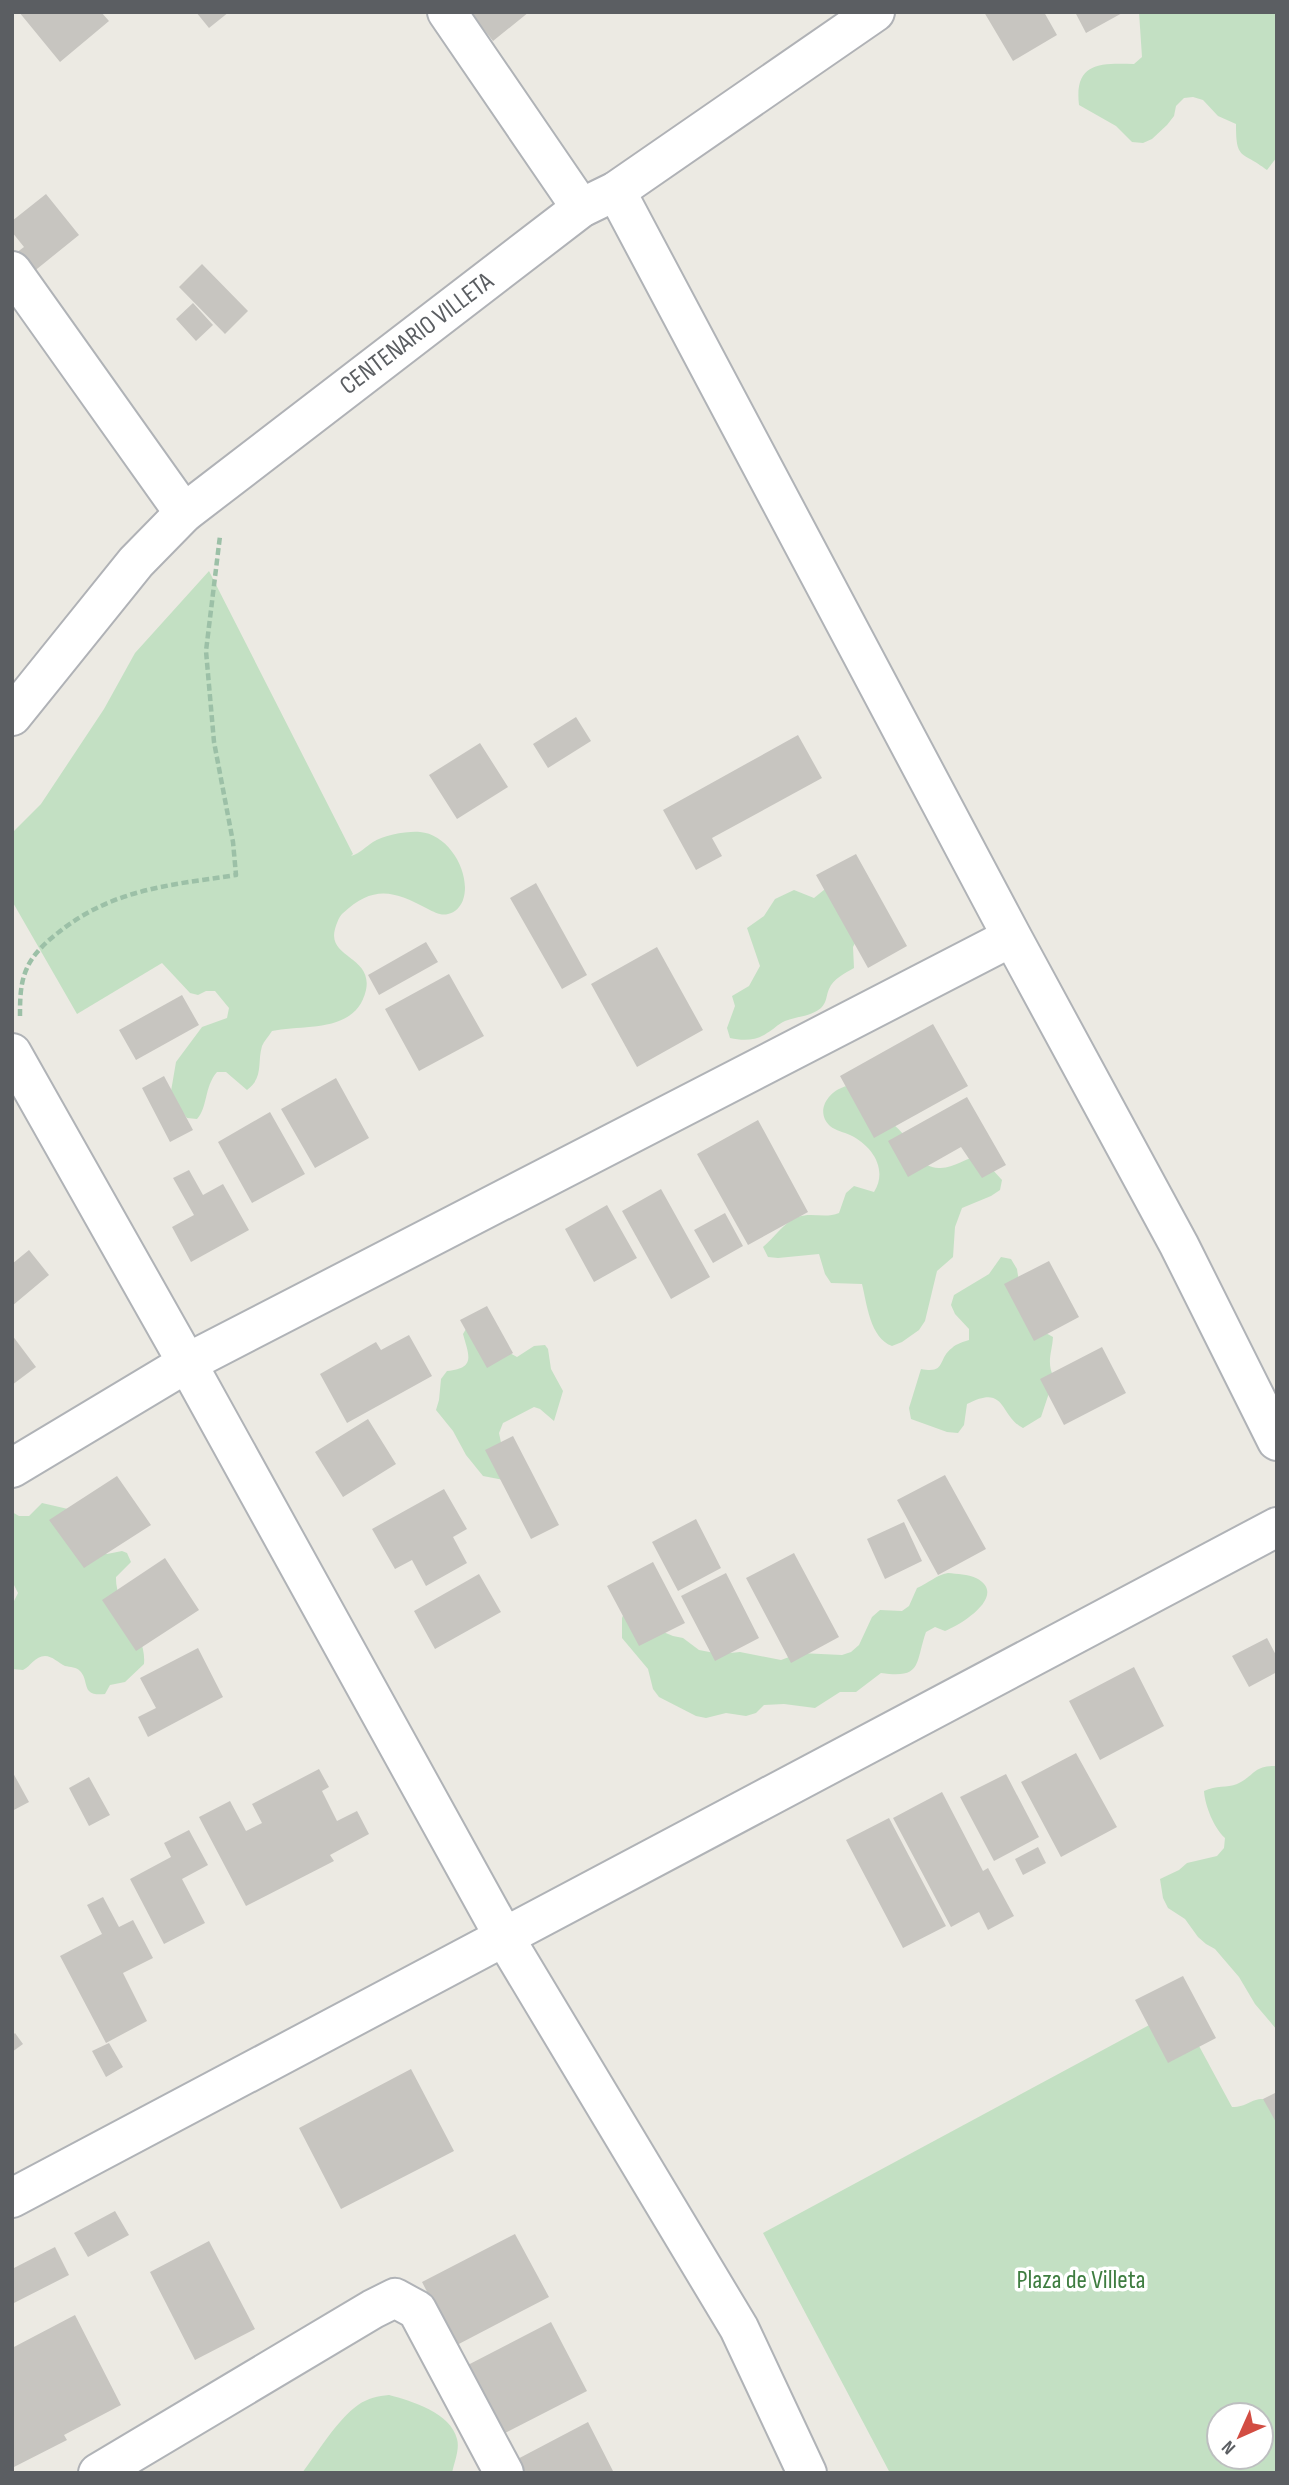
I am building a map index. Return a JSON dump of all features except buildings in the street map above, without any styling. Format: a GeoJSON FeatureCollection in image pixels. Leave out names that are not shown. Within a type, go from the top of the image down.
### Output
{"type":"FeatureCollection","features":[{"type":"Feature","properties":{"kind":"street"},"geometry":{"type":"LineString","coordinates":[[447,12],[581,208]]}},
{"type":"Feature","properties":{"kind":"street","name":"CENTENARIO VILLETA"},"geometry":{"type":"LineString","coordinates":[[12,716],[136,562],[184,513],[581,208],[616,191],[875,12]]}},
{"type":"Feature","properties":{"kind":"street"},"geometry":{"type":"LineString","coordinates":[[616,191],[1178,1245],[1277,1441]]}},
{"type":"Feature","properties":{"kind":"street"},"geometry":{"type":"LineString","coordinates":[[12,271],[184,513]]}},
{"type":"Feature","properties":{"kind":"street"},"geometry":{"type":"LineString","coordinates":[[12,1468],[187,1363],[1012,937]]}},
{"type":"Feature","properties":{"kind":"street"},"geometry":{"type":"LineString","coordinates":[[16,1039],[187,1363],[503,1936],[739,2328],[807,2473]]}},
{"type":"Feature","properties":{"kind":"street"},"geometry":{"type":"LineString","coordinates":[[12,2198],[1277,1527]]}},
{"type":"Feature","properties":{"kind":"street"},"geometry":{"type":"LineString","coordinates":[[98,2473],[395,2298],[417,2310],[503,2473]]}},
{"type":"Feature","properties":{"kind":"path"},"geometry":{"type":"LineString","coordinates":[[16,1039],[20,994],[27,968],[47,941],[80,915],[124,895],[236,875],[233,842],[214,742],[206,651],[222,526]]}},
{"type":"Feature","properties":{"kind":"green space"},"geometry":{"type":"Polygon","coordinates":[[[1139,12],[1277,12],[1277,157],[1267,170],[1239,150],[1236,124],[1218,116],[1203,100],[1184,98],[1176,106],[1174,116],[1167,125],[1152,139],[1143,143],[1132,142],[1116,126],[1079,105],[1081,80],[1085,73],[1100,65],[1134,64],[1142,57],[1139,12]]]}},
{"type":"Feature","properties":{"kind":"green space"},"geometry":{"type":"Polygon","coordinates":[[[209,571],[353,854],[351,856],[389,835],[415,832],[431,834],[456,857],[465,890],[461,905],[448,914],[438,913],[394,895],[374,894],[353,904],[339,919],[334,939],[337,946],[363,970],[366,990],[360,1004],[352,1014],[328,1024],[272,1031],[262,1046],[258,1075],[252,1085],[247,1090],[226,1072],[217,1072],[197,1119],[187,1118],[170,1097],[176,1062],[202,1027],[227,1018],[229,1008],[215,991],[198,995],[190,993],[162,963],[77,1014],[12,901],[12,833],[41,804],[104,709],[135,653],[209,571]]]}},
{"type":"Feature","properties":{"kind":"green space"},"geometry":{"type":"Polygon","coordinates":[[[830,885],[862,929],[853,947],[854,968],[833,982],[824,1003],[817,1011],[785,1021],[758,1038],[730,1038],[727,1028],[735,1006],[732,996],[749,986],[760,966],[747,928],[764,916],[775,899],[794,890],[814,898],[830,885]]]}},
{"type":"Feature","properties":{"kind":"green space"},"geometry":{"type":"Polygon","coordinates":[[[847,1086],[898,1129],[927,1165],[944,1168],[980,1156],[1002,1180],[1000,1190],[962,1208],[955,1227],[953,1257],[937,1271],[925,1321],[919,1330],[892,1346],[879,1336],[874,1328],[862,1284],[831,1283],[825,1274],[819,1254],[768,1257],[763,1247],[783,1226],[798,1217],[839,1213],[846,1193],[854,1186],[874,1192],[879,1175],[876,1159],[865,1145],[830,1126],[823,1114],[829,1096],[847,1086]]]}},
{"type":"Feature","properties":{"kind":"green space"},"geometry":{"type":"Polygon","coordinates":[[[1001,1257],[1011,1259],[1017,1269],[1020,1289],[1035,1327],[1053,1337],[1050,1362],[1054,1378],[1041,1417],[1023,1428],[1015,1423],[996,1399],[989,1397],[967,1404],[964,1425],[958,1433],[947,1432],[911,1419],[909,1408],[921,1369],[935,1369],[947,1352],[969,1340],[969,1329],[955,1314],[951,1305],[954,1295],[989,1274],[1001,1257]]]}},
{"type":"Feature","properties":{"kind":"green space"},"geometry":{"type":"Polygon","coordinates":[[[466,1329],[517,1357],[534,1346],[545,1345],[551,1369],[563,1391],[554,1421],[534,1407],[503,1423],[499,1433],[509,1481],[483,1476],[436,1410],[441,1379],[447,1371],[463,1367],[468,1360],[463,1334],[466,1329]]]}},
{"type":"Feature","properties":{"kind":"green space"},"geometry":{"type":"Polygon","coordinates":[[[42,1503],[68,1509],[102,1552],[107,1554],[122,1551],[127,1553],[131,1562],[116,1577],[117,1588],[141,1641],[144,1664],[125,1682],[110,1685],[105,1694],[89,1691],[79,1670],[65,1666],[48,1656],[38,1658],[23,1670],[12,1669],[12,1605],[18,1593],[12,1581],[12,1512],[19,1516],[29,1516],[42,1503]]]}},
{"type":"Feature","properties":{"kind":"green space"},"geometry":{"type":"Polygon","coordinates":[[[948,1573],[973,1577],[985,1585],[985,1601],[979,1609],[945,1631],[935,1627],[926,1632],[918,1660],[911,1671],[881,1673],[856,1692],[840,1692],[815,1708],[784,1704],[764,1705],[756,1713],[746,1716],[726,1713],[706,1718],[696,1716],[659,1697],[653,1689],[648,1669],[622,1638],[622,1618],[626,1608],[656,1629],[683,1638],[699,1650],[720,1654],[740,1652],[781,1660],[800,1653],[842,1655],[859,1645],[872,1617],[880,1610],[902,1611],[909,1606],[917,1588],[948,1573]]]}},
{"type":"Feature","properties":{"kind":"green space"},"geometry":{"type":"Polygon","coordinates":[[[1277,1766],[1277,2030],[1215,1949],[1198,1937],[1185,1919],[1168,1908],[1163,1898],[1160,1879],[1187,1863],[1217,1856],[1224,1848],[1225,1838],[1211,1816],[1204,1791],[1237,1784],[1263,1767],[1277,1766]]]}},
{"type":"Feature","properties":{"kind":"green space","name":"Plaza de Villeta"},"geometry":{"type":"Polygon","coordinates":[[[1179,2009],[1232,2107],[1262,2099],[1277,2102],[1277,2473],[890,2473],[763,2233],[1179,2009]]]}},
{"type":"Feature","properties":{"kind":"green space"},"geometry":{"type":"Polygon","coordinates":[[[389,2395],[429,2410],[447,2422],[458,2443],[452,2473],[302,2473],[350,2411],[369,2399],[389,2395]]]}}]}
